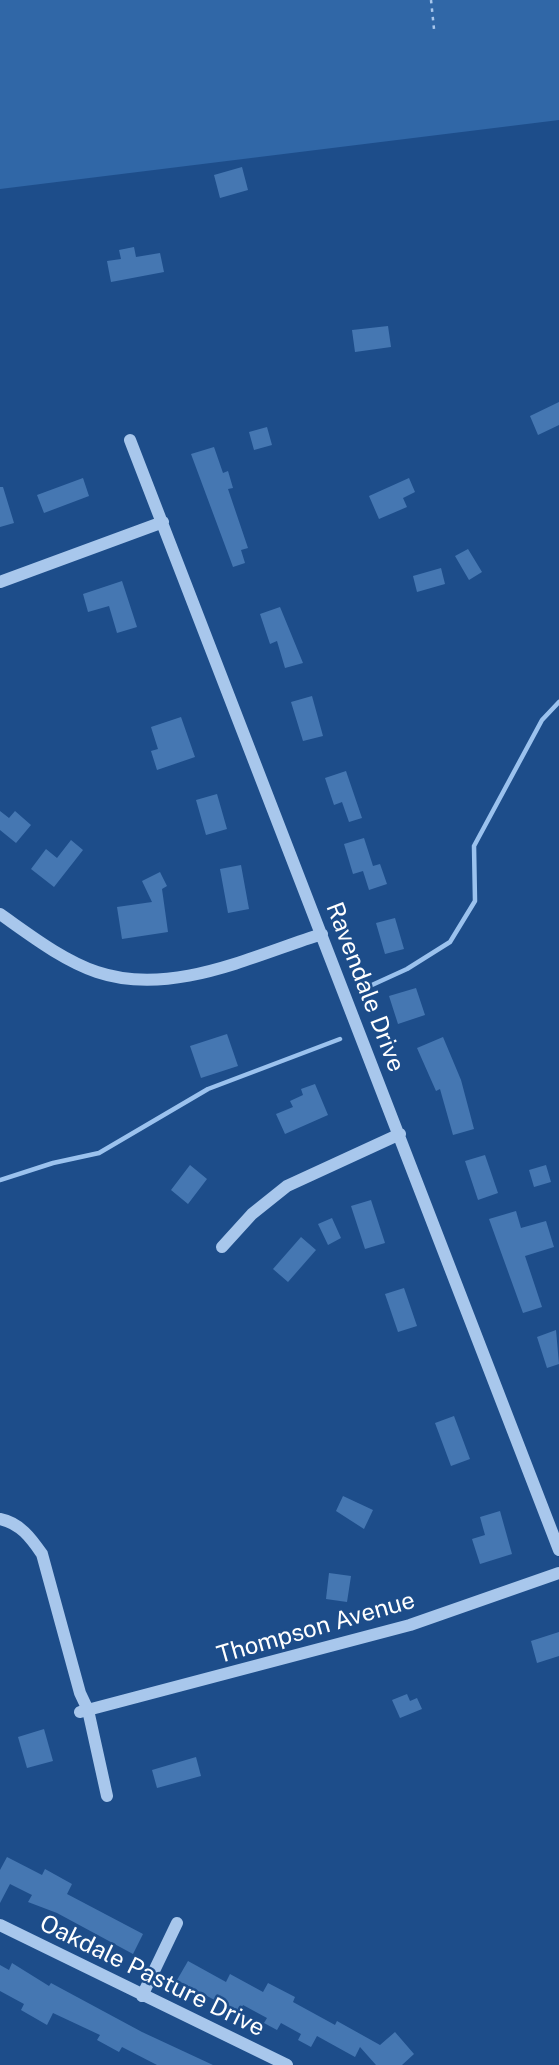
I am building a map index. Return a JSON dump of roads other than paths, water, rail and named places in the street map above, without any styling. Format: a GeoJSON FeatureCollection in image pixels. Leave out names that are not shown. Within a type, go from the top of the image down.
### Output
{"type":"FeatureCollection","features":[{"type":"Feature","properties":{"kind":"street","name":"Ravendale Drive"},"geometry":{"type":"LineString","coordinates":[[130,440],[559,1550]]}},
{"type":"Feature","properties":{"kind":"street"},"geometry":{"type":"LineString","coordinates":[[0,582],[163,522]]}},
{"type":"Feature","properties":{"kind":"street"},"geometry":{"type":"LineString","coordinates":[[0,915],[41,943],[96,972],[151,981],[206,971],[322,934]]}},
{"type":"Feature","properties":{"kind":"street"},"geometry":{"type":"LineString","coordinates":[[222,1247],[252,1214],[286,1186],[400,1134]]}},
{"type":"Feature","properties":{"kind":"street"},"geometry":{"type":"LineString","coordinates":[[0,1519],[11,1521],[30,1536],[42,1554],[107,1796]]}},
{"type":"Feature","properties":{"kind":"street","name":"Thompson Avenue"},"geometry":{"type":"LineString","coordinates":[[84,1711],[410,1625],[559,1573]]}},
{"type":"Feature","properties":{"kind":"street"},"geometry":{"type":"LineString","coordinates":[[142,1996],[177,1923]]}},
{"type":"Feature","properties":{"kind":"street","name":"Oakdale Pasture Drive"},"geometry":{"type":"LineString","coordinates":[[0,1925],[286,2065]]}},
{"type":"Feature","properties":{"kind":"waterway"},"geometry":{"type":"LineString","coordinates":[[361,990],[407,969],[450,942],[475,901],[474,846],[542,720],[559,702]]}},
{"type":"Feature","properties":{"kind":"waterway"},"geometry":{"type":"LineString","coordinates":[[0,1180],[53,1163],[99,1153],[208,1089],[340,1039]]}}]}
